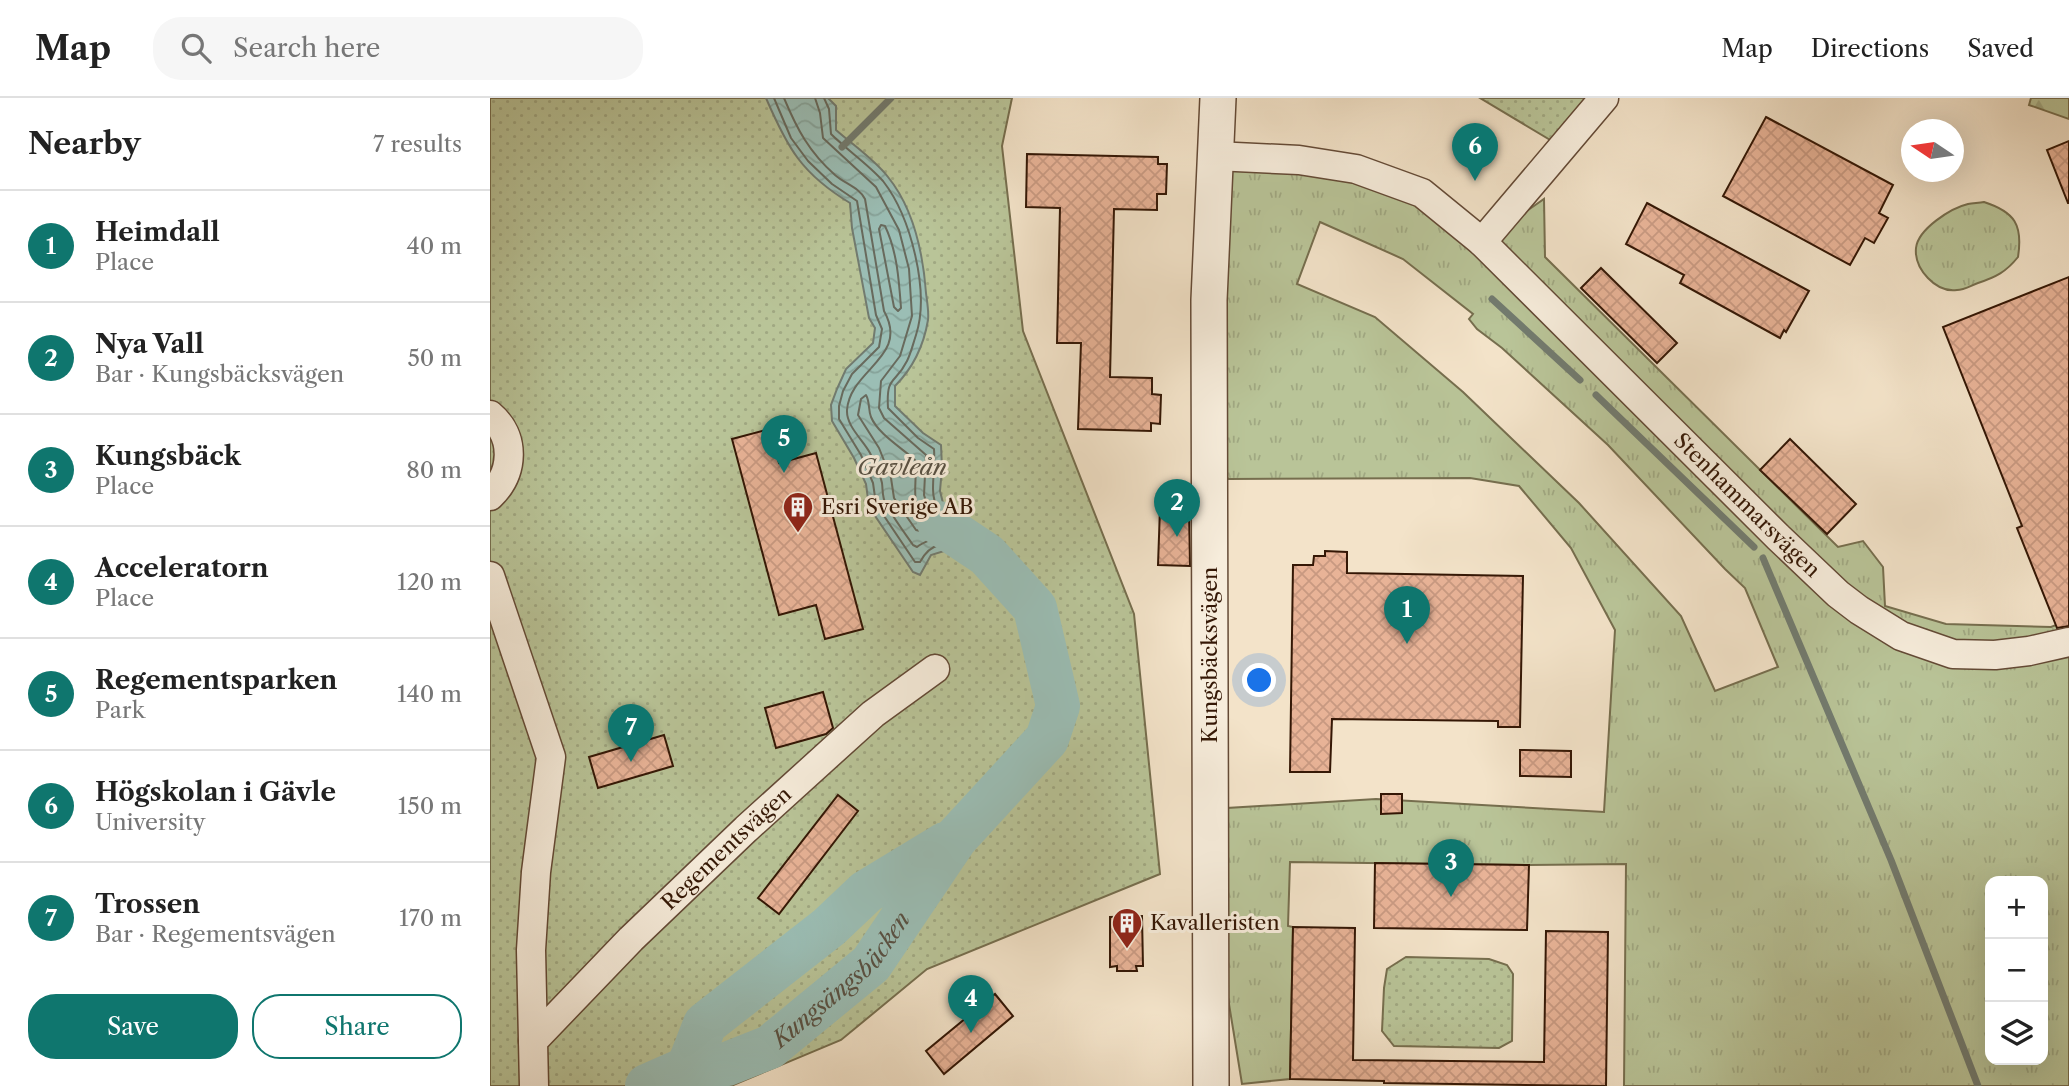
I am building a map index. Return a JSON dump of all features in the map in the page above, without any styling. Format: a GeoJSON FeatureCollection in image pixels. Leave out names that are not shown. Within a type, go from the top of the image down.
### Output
{"type":"FeatureCollection","features":[{"type":"Feature","properties":{"kind":"street","name":"Kungsbäcksvägen"},"geometry":{"type":"LineString","coordinates":[[1211,1086],[1209,300],[1217,98]]}},
{"type":"Feature","properties":{"kind":"street"},"geometry":{"type":"LineString","coordinates":[[1482,242],[1604,98]]}},
{"type":"Feature","properties":{"kind":"street","name":"Stenhammarsvägen"},"geometry":{"type":"LineString","coordinates":[[1215,156],[1299,160],[1356,169],[1422,193],[1482,242],[1838,594],[1901,636],[1953,654],[1995,655],[2069,642]]}},
{"type":"Feature","properties":{"kind":"street"},"geometry":{"type":"LineString","coordinates":[[490,415],[506,436],[509,452],[508,467],[502,482],[490,496]]}},
{"type":"Feature","properties":{"kind":"street"},"geometry":{"type":"LineString","coordinates":[[490,576],[551,757],[535,885],[531,950],[534,1086]]}},
{"type":"Feature","properties":{"kind":"street","name":"Regementsvägen"},"geometry":{"type":"LineString","coordinates":[[533,1041],[631,939],[746,829],[873,714],[935,670]]}},
{"type":"Feature","properties":{"kind":"green space"},"geometry":{"type":"Polygon","coordinates":[[[490,98],[1012,98],[1002,146],[1023,331],[1134,614],[1160,874],[927,969],[841,1040],[731,1086],[490,1086],[490,98]]]}},
{"type":"Feature","properties":{"kind":"green space"},"geometry":{"type":"Polygon","coordinates":[[[1480,98],[1604,98],[1562,147],[1480,98]]]}},
{"type":"Feature","properties":{"kind":"green space"},"geometry":{"type":"Polygon","coordinates":[[[2031,98],[2069,98],[2069,119],[2029,105],[2031,98]]]}},
{"type":"Feature","properties":{"kind":"green space"},"geometry":{"type":"Polygon","coordinates":[[[1215,156],[1357,169],[1482,242],[1544,199],[1545,257],[1838,547],[1863,541],[1883,567],[1885,606],[1946,624],[2051,627],[2069,620],[2069,1086],[1624,1086],[1626,864],[1290,862],[1288,926],[1293,927],[1290,1079],[1242,1084],[1223,967],[1227,808],[1376,799],[1604,812],[1615,630],[1571,548],[1519,486],[1470,478],[1228,479],[1209,442],[1215,156]],[[1320,222],[1297,284],[1375,317],[1463,392],[1579,503],[1681,616],[1715,691],[1778,667],[1745,588],[1608,445],[1502,348],[1477,329],[1469,319],[1473,314],[1403,259],[1320,222]]]}},
{"type":"Feature","properties":{"kind":"green space"},"geometry":{"type":"Polygon","coordinates":[[[1984,202],[2003,210],[2014,221],[2019,236],[2018,257],[2005,270],[1990,279],[1960,290],[1941,288],[1928,278],[1919,264],[1916,256],[1918,241],[1929,227],[1945,215],[1961,206],[1984,202]]]}},
{"type":"Feature","properties":{"kind":"green space"},"geometry":{"type":"Polygon","coordinates":[[[1406,957],[1489,959],[1507,965],[1513,974],[1512,1041],[1499,1048],[1394,1046],[1382,1031],[1384,988],[1387,969],[1406,957]]]}},
{"type":"Feature","properties":{"kind":"water","name":"Gavleån"},"geometry":{"type":"Polygon","coordinates":[[[766,98],[828,98],[836,106],[836,130],[882,170],[897,190],[911,217],[920,247],[928,317],[917,355],[895,386],[895,406],[923,433],[941,445],[940,491],[944,507],[960,524],[1000,542],[981,562],[944,551],[931,555],[920,575],[913,572],[869,507],[866,484],[832,421],[831,405],[846,369],[873,343],[875,328],[869,318],[852,228],[850,203],[820,182],[798,159],[766,98]]]}},
{"type":"Feature","properties":{"kind":"building"},"geometry":{"type":"Polygon","coordinates":[[[1766,117],[1893,185],[1879,213],[1888,218],[1874,243],[1865,238],[1850,265],[1723,196],[1766,117]]]}},
{"type":"Feature","properties":{"kind":"building"},"geometry":{"type":"Polygon","coordinates":[[[2069,141],[2069,203],[2068,203],[2047,150],[2069,141]]]}},
{"type":"Feature","properties":{"kind":"building"},"geometry":{"type":"Polygon","coordinates":[[[1027,154],[1158,157],[1158,164],[1167,164],[1166,194],[1157,194],[1157,210],[1114,209],[1110,377],[1152,378],[1152,394],[1161,395],[1160,424],[1151,423],[1151,431],[1078,429],[1081,343],[1057,343],[1060,208],[1026,207],[1027,154]]]}},
{"type":"Feature","properties":{"kind":"building"},"geometry":{"type":"Polygon","coordinates":[[[1647,203],[1809,291],[1786,332],[1784,330],[1780,338],[1680,283],[1684,275],[1626,244],[1647,203]]]}},
{"type":"Feature","properties":{"kind":"building"},"geometry":{"type":"Polygon","coordinates":[[[1601,268],[1677,343],[1657,363],[1581,288],[1601,268]]]}},
{"type":"Feature","properties":{"kind":"building"},"geometry":{"type":"Polygon","coordinates":[[[2069,277],[2069,626],[2057,628],[2017,528],[2022,526],[1943,327],[2069,277]]]}},
{"type":"Feature","properties":{"kind":"building","name":"Esri Sverige AB"},"geometry":{"type":"Polygon","coordinates":[[[770,429],[779,463],[816,453],[863,629],[825,639],[816,605],[779,615],[732,439],[770,429]]]}},
{"type":"Feature","properties":{"kind":"building"},"geometry":{"type":"Polygon","coordinates":[[[1790,439],[1856,504],[1827,534],[1760,470],[1790,439]]]}},
{"type":"Feature","properties":{"kind":"building"},"geometry":{"type":"Polygon","coordinates":[[[1160,508],[1189,509],[1190,566],[1158,565],[1160,508]]]}},
{"type":"Feature","properties":{"kind":"building"},"geometry":{"type":"Polygon","coordinates":[[[1325,551],[1347,552],[1347,573],[1523,576],[1520,727],[1498,727],[1498,721],[1332,719],[1330,772],[1290,772],[1293,565],[1313,565],[1314,556],[1325,556],[1325,551]]]}},
{"type":"Feature","properties":{"kind":"building"},"geometry":{"type":"Polygon","coordinates":[[[823,692],[833,728],[826,734],[776,748],[765,708],[823,692]]]}},
{"type":"Feature","properties":{"kind":"building"},"geometry":{"type":"Polygon","coordinates":[[[664,735],[673,766],[598,788],[589,757],[664,735]]]}},
{"type":"Feature","properties":{"kind":"building"},"geometry":{"type":"Polygon","coordinates":[[[1520,750],[1571,751],[1571,777],[1520,776],[1520,750]]]}},
{"type":"Feature","properties":{"kind":"building"},"geometry":{"type":"Polygon","coordinates":[[[1381,794],[1402,794],[1402,813],[1381,814],[1381,794]]]}},
{"type":"Feature","properties":{"kind":"building"},"geometry":{"type":"Polygon","coordinates":[[[838,795],[858,811],[779,914],[758,898],[838,795]]]}},
{"type":"Feature","properties":{"kind":"building"},"geometry":{"type":"Polygon","coordinates":[[[1375,863],[1529,865],[1527,930],[1374,928],[1375,863]]]}},
{"type":"Feature","properties":{"kind":"building","name":"Kavalleristen"},"geometry":{"type":"Polygon","coordinates":[[[1142,916],[1143,966],[1136,966],[1137,971],[1117,971],[1117,966],[1110,967],[1110,917],[1142,916]]]}},
{"type":"Feature","properties":{"kind":"building"},"geometry":{"type":"Polygon","coordinates":[[[1293,927],[1355,928],[1353,1060],[1544,1062],[1546,931],[1608,932],[1606,1086],[1290,1079],[1293,927]]]}},
{"type":"Feature","properties":{"kind":"building"},"geometry":{"type":"Polygon","coordinates":[[[995,994],[1013,1016],[944,1074],[926,1051],[995,994]]]}},
{"type":"Feature","properties":{"kind":"waterway"},"geometry":{"type":"LineString","coordinates":[[842,147],[891,98]]}},
{"type":"Feature","properties":{"kind":"waterway"},"geometry":{"type":"LineString","coordinates":[[1492,299],[1580,380]]}},
{"type":"Feature","properties":{"kind":"waterway"},"geometry":{"type":"LineString","coordinates":[[1596,395],[1754,547]]}},
{"type":"Feature","properties":{"kind":"waterway","name":"Kungsängsbäcken"},"geometry":{"type":"LineString","coordinates":[[647,1086],[688,1068],[727,1064],[770,1047],[871,964],[956,838],[1047,739],[1058,706],[1035,608],[987,555],[939,523]]}},
{"type":"Feature","properties":{"kind":"waterway"},"geometry":{"type":"LineString","coordinates":[[1763,558],[1891,860],[1978,1086]]}},
{"type":"Feature","properties":{"kind":"waterway","name":"Kungsängsbäcken"},"geometry":{"type":"LineString","coordinates":[[688,1068],[705,1024],[829,927],[866,892],[945,844]]}},
{"type":"Feature","properties":{"kind":"place","name":"Högskolan i Gävle"},"geometry":{"type":"Point","coordinates":[1475,181]}},
{"type":"Feature","properties":{"kind":"place","name":"Regementsparken"},"geometry":{"type":"Point","coordinates":[784,473]}},
{"type":"Feature","properties":{"kind":"place","name":"Esri Sverige AB"},"geometry":{"type":"Point","coordinates":[798,534]}},
{"type":"Feature","properties":{"kind":"place","name":"Nya Vall"},"geometry":{"type":"Point","coordinates":[1177,537]}},
{"type":"Feature","properties":{"kind":"place","name":"Heimdall"},"geometry":{"type":"Point","coordinates":[1407,644]}},
{"type":"Feature","properties":{"kind":"place","name":"Trossen"},"geometry":{"type":"Point","coordinates":[631,762]}},
{"type":"Feature","properties":{"kind":"place","name":"Kungsbäck"},"geometry":{"type":"Point","coordinates":[1451,897]}},
{"type":"Feature","properties":{"kind":"place","name":"Kavalleristen"},"geometry":{"type":"Point","coordinates":[1127,950]}},
{"type":"Feature","properties":{"kind":"place","name":"Acceleratorn"},"geometry":{"type":"Point","coordinates":[971,1033]}}]}
